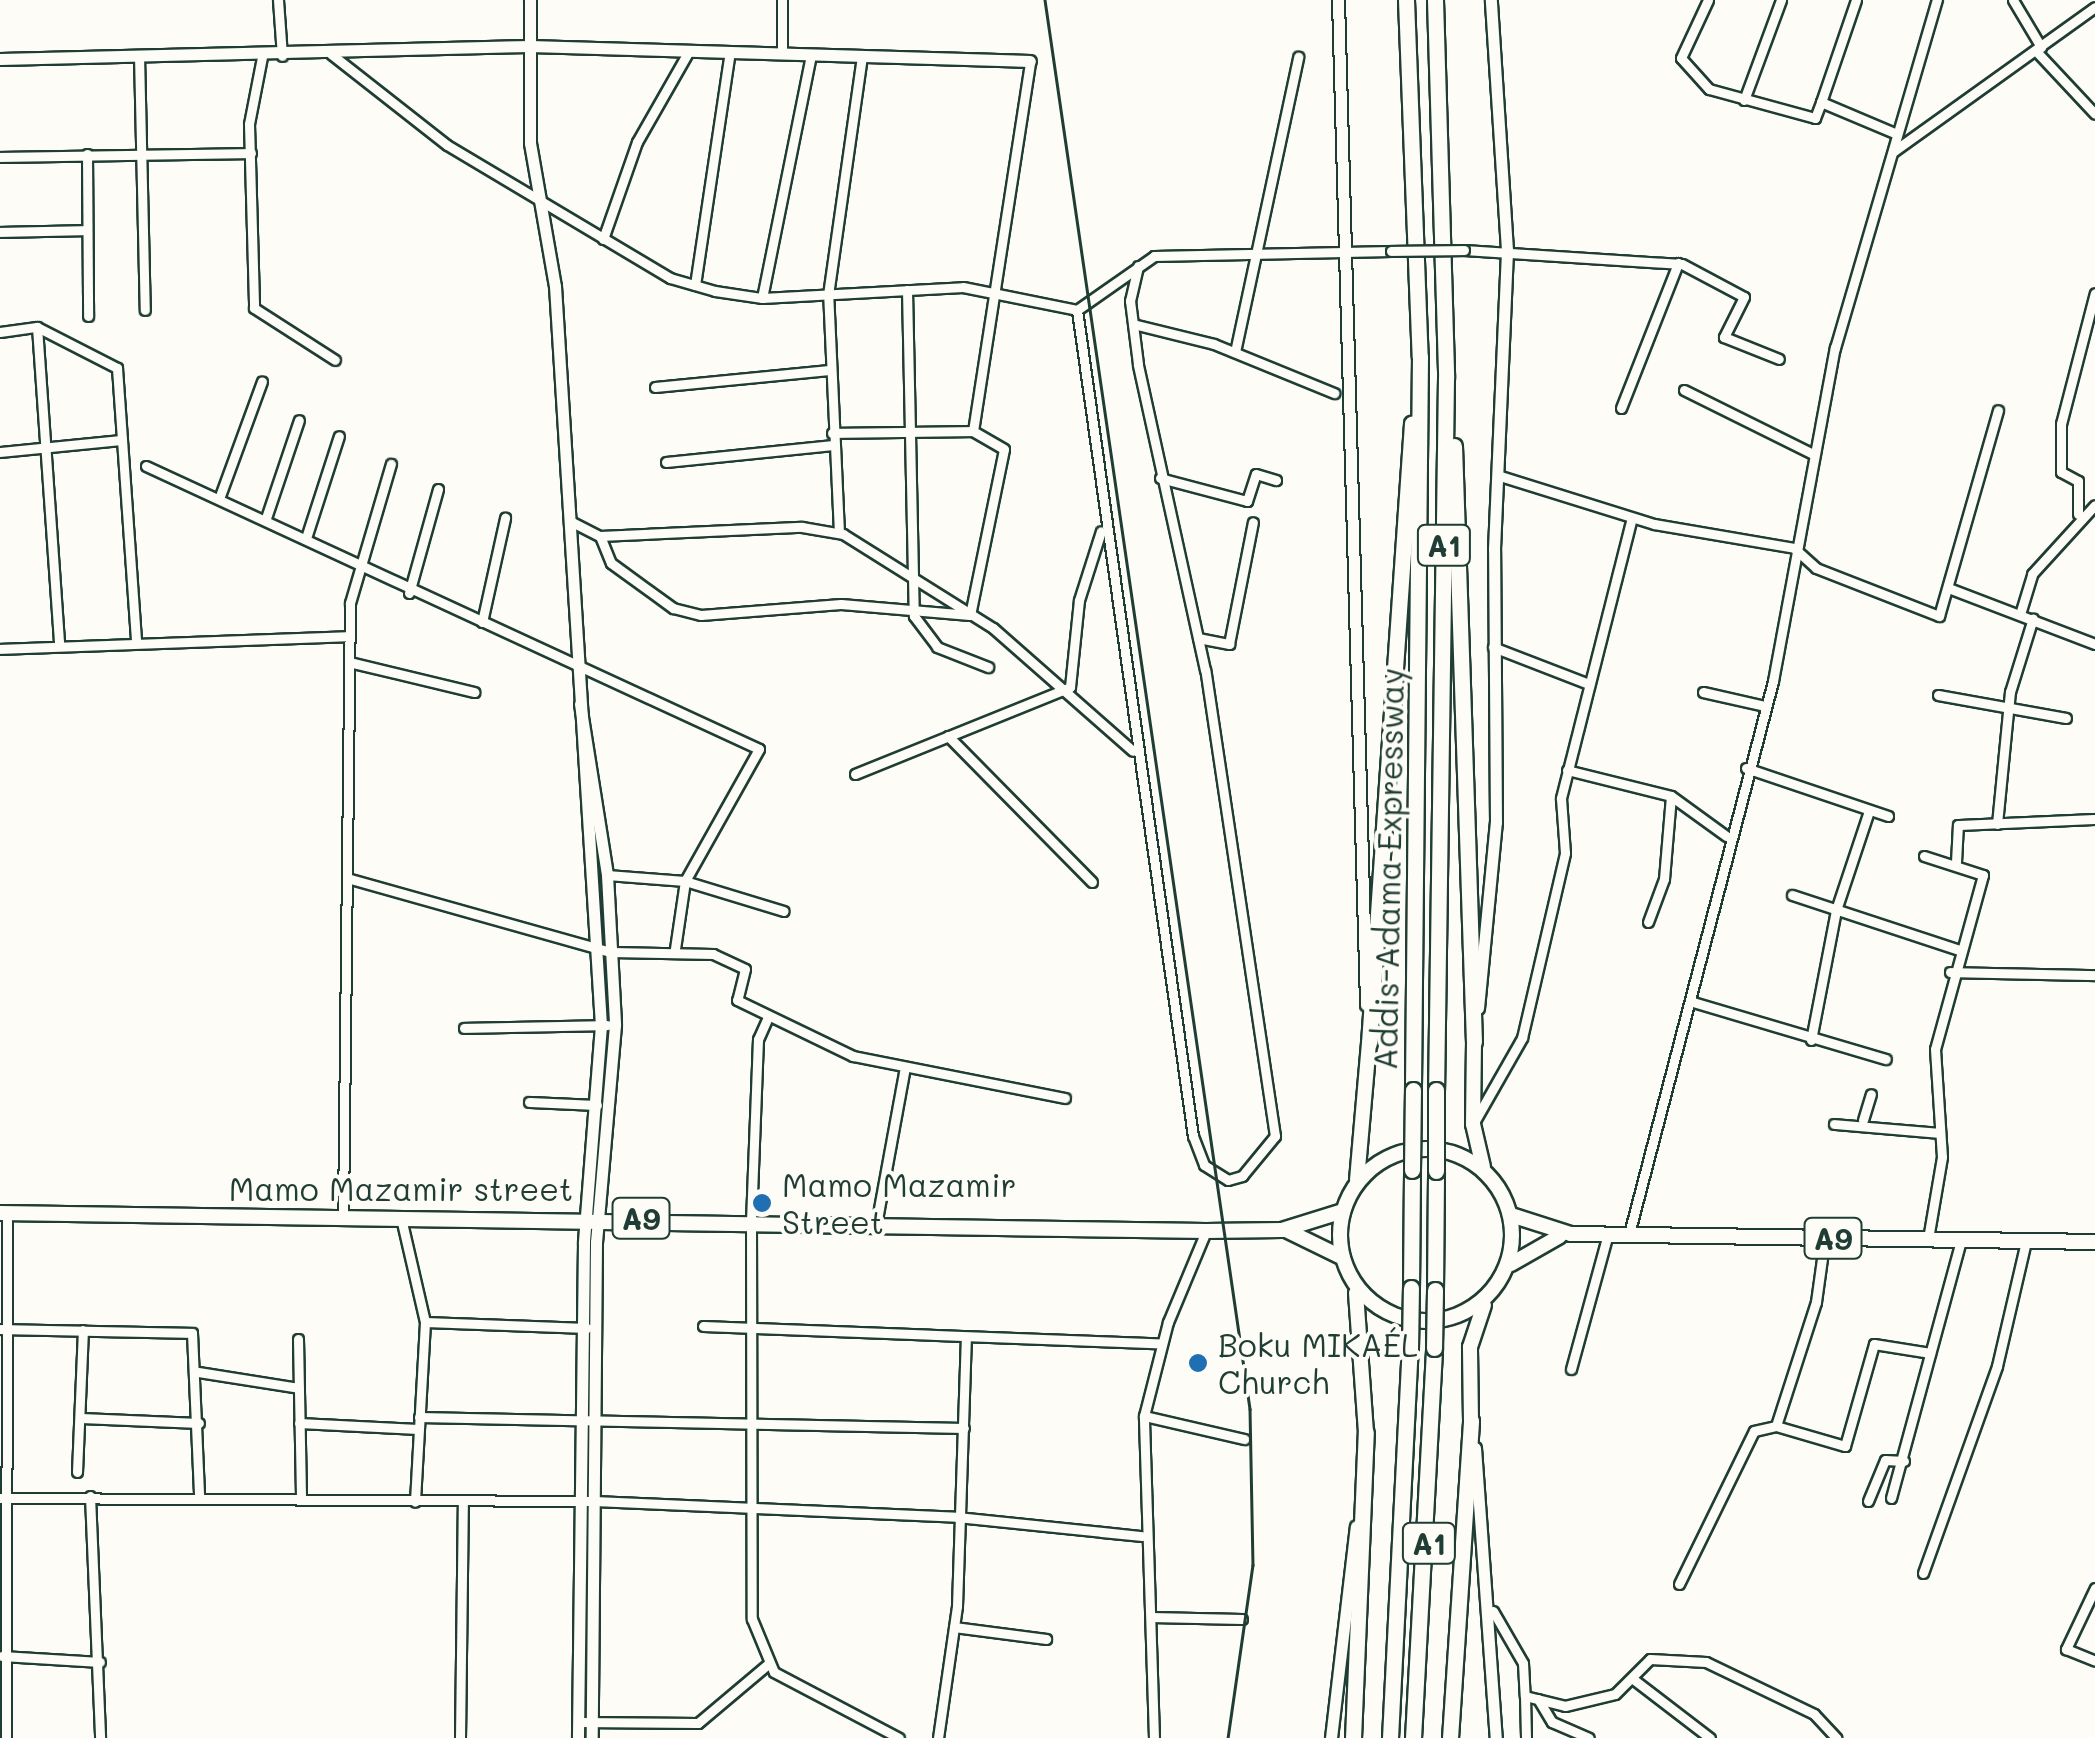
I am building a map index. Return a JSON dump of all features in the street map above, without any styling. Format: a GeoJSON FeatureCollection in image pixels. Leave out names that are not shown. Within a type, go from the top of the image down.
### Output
{"type":"FeatureCollection","features":[{"type":"Feature","properties":{"kind":"highway","name":"Addis-Adama Expressway"},"geometry":{"type":"LineString","coordinates":[[1390,1738],[1410,1349],[1414,1090],[1420,380],[1406,0]]}},
{"type":"Feature","properties":{"kind":"highway","name":"Addis-Adama Expressway"},"geometry":{"type":"LineString","coordinates":[[1413,1738],[1435,1290],[1446,378],[1435,0]]}},
{"type":"Feature","properties":{"kind":"highway"},"geometry":{"type":"LineString","coordinates":[[1446,378],[1464,636],[1474,1042]]}},
{"type":"Feature","properties":{"kind":"highway"},"geometry":{"type":"LineString","coordinates":[[1369,1042],[1400,496],[1420,380]]}},
{"type":"Feature","properties":{"kind":"highway"},"geometry":{"type":"LineString","coordinates":[[1450,1738],[1471,1421]]}},
{"type":"Feature","properties":{"kind":"highway"},"geometry":{"type":"LineString","coordinates":[[1353,1738],[1366,1432]]}},
{"type":"Feature","properties":{"kind":"main road"},"geometry":{"type":"LineString","coordinates":[[1366,1432],[1366,1344],[1342,1258],[1343,1211],[1365,1154],[1369,1042]]}},
{"type":"Feature","properties":{"kind":"main road"},"geometry":{"type":"LineString","coordinates":[[1471,1421],[1470,1347],[1489,1296],[1507,1268],[1511,1215],[1485,1172],[1473,1124],[1474,1042]]}},
{"type":"Feature","properties":{"kind":"main road"},"geometry":{"type":"LineString","coordinates":[[1355,1186],[1397,1154],[1424,1148],[1485,1172]]}},
{"type":"Feature","properties":{"kind":"main road","name":"A9"},"geometry":{"type":"LineString","coordinates":[[1282,1230],[1343,1211]]}},
{"type":"Feature","properties":{"kind":"main road","name":"Mamo Mazamir street"},"geometry":{"type":"LineString","coordinates":[[3,1213],[594,1217],[1282,1230]]}},
{"type":"Feature","properties":{"kind":"main road","name":"A9"},"geometry":{"type":"LineString","coordinates":[[1511,1215],[1570,1234]]}},
{"type":"Feature","properties":{"kind":"main road","name":"A9"},"geometry":{"type":"LineString","coordinates":[[1282,1230],[1342,1258]]}},
{"type":"Feature","properties":{"kind":"main road","name":"A9"},"geometry":{"type":"LineString","coordinates":[[1507,1268],[1533,1244],[1570,1234],[2095,1242]]}},
{"type":"Feature","properties":{"kind":"main road"},"geometry":{"type":"LineString","coordinates":[[1350,1278],[1385,1312],[1412,1322],[1440,1322],[1489,1296]]}},
{"type":"Feature","properties":{"kind":"street"},"geometry":{"type":"LineString","coordinates":[[278,0],[282,56]]}},
{"type":"Feature","properties":{"kind":"street"},"geometry":{"type":"LineString","coordinates":[[530,0],[540,195],[570,521],[577,695],[597,949],[608,1025]]}},
{"type":"Feature","properties":{"kind":"street"},"geometry":{"type":"LineString","coordinates":[[782,0],[782,54]]}},
{"type":"Feature","properties":{"kind":"street"},"geometry":{"type":"LineString","coordinates":[[1338,0],[1369,1042]]}},
{"type":"Feature","properties":{"kind":"street"},"geometry":{"type":"LineString","coordinates":[[1474,1042],[1496,822],[1493,647],[1508,250],[1491,0]]}},
{"type":"Feature","properties":{"kind":"street"},"geometry":{"type":"LineString","coordinates":[[1708,0],[1681,58],[1709,89],[1816,118],[1856,0]]}},
{"type":"Feature","properties":{"kind":"street"},"geometry":{"type":"LineString","coordinates":[[1744,100],[1781,0]]}},
{"type":"Feature","properties":{"kind":"street"},"geometry":{"type":"LineString","coordinates":[[1629,1234],[1693,1002],[1726,836],[1765,706],[1813,454],[1897,134],[1938,0]]}},
{"type":"Feature","properties":{"kind":"street"},"geometry":{"type":"LineString","coordinates":[[2013,0],[2038,49],[2095,114]]}},
{"type":"Feature","properties":{"kind":"street"},"geometry":{"type":"LineString","coordinates":[[1892,153],[2095,7]]}},
{"type":"Feature","properties":{"kind":"street"},"geometry":{"type":"LineString","coordinates":[[0,59],[262,57],[530,46],[1030,62],[973,431]]}},
{"type":"Feature","properties":{"kind":"street"},"geometry":{"type":"LineString","coordinates":[[604,239],[637,142],[689,51]]}},
{"type":"Feature","properties":{"kind":"street"},"geometry":{"type":"LineString","coordinates":[[695,285],[730,52]]}},
{"type":"Feature","properties":{"kind":"street"},"geometry":{"type":"LineString","coordinates":[[331,54],[448,144],[540,195],[604,239],[695,285],[762,298],[994,290],[1077,310],[1114,292],[1138,266],[1154,256],[1261,248],[1508,250],[1678,263],[1744,297],[1724,337],[1778,359]]}},
{"type":"Feature","properties":{"kind":"street"},"geometry":{"type":"LineString","coordinates":[[139,55],[144,310]]}},
{"type":"Feature","properties":{"kind":"street"},"geometry":{"type":"LineString","coordinates":[[762,298],[811,55]]}},
{"type":"Feature","properties":{"kind":"street"},"geometry":{"type":"LineString","coordinates":[[838,532],[828,295],[862,56]]}},
{"type":"Feature","properties":{"kind":"street"},"geometry":{"type":"LineString","coordinates":[[262,57],[250,152],[254,308],[335,360]]}},
{"type":"Feature","properties":{"kind":"street"},"geometry":{"type":"LineString","coordinates":[[1235,352],[1261,248],[1298,57]]}},
{"type":"Feature","properties":{"kind":"street"},"geometry":{"type":"LineString","coordinates":[[1821,102],[1897,134]]}},
{"type":"Feature","properties":{"kind":"street"},"geometry":{"type":"LineString","coordinates":[[0,156],[142,150],[250,152]]}},
{"type":"Feature","properties":{"kind":"street"},"geometry":{"type":"LineString","coordinates":[[87,154],[88,316]]}},
{"type":"Feature","properties":{"kind":"street"},"geometry":{"type":"LineString","coordinates":[[0,232],[87,230]]}},
{"type":"Feature","properties":{"kind":"street"},"geometry":{"type":"LineString","coordinates":[[1621,408],[1678,263]]}},
{"type":"Feature","properties":{"kind":"street"},"geometry":{"type":"LineString","coordinates":[[1077,310],[1132,752],[1193,1136],[1217,1178],[1242,1176],[1276,1136],[1198,638],[1160,478],[1133,324],[1138,266]]}},
{"type":"Feature","properties":{"kind":"street"},"geometry":{"type":"LineString","coordinates":[[908,290],[907,434],[913,606],[921,636],[988,667]]}},
{"type":"Feature","properties":{"kind":"street"},"geometry":{"type":"LineString","coordinates":[[2078,514],[2078,481],[2061,472],[2062,424],[2095,293]]}},
{"type":"Feature","properties":{"kind":"street"},"geometry":{"type":"LineString","coordinates":[[1133,324],[1235,352],[1334,393]]}},
{"type":"Feature","properties":{"kind":"street"},"geometry":{"type":"LineString","coordinates":[[37,328],[60,645]]}},
{"type":"Feature","properties":{"kind":"street"},"geometry":{"type":"LineString","coordinates":[[0,332],[37,328],[113,361],[136,640]]}},
{"type":"Feature","properties":{"kind":"street"},"geometry":{"type":"LineString","coordinates":[[655,387],[829,370]]}},
{"type":"Feature","properties":{"kind":"street"},"geometry":{"type":"LineString","coordinates":[[220,496],[262,381]]}},
{"type":"Feature","properties":{"kind":"street"},"geometry":{"type":"LineString","coordinates":[[1684,390],[1813,454]]}},
{"type":"Feature","properties":{"kind":"street"},"geometry":{"type":"LineString","coordinates":[[1500,476],[1632,518],[1794,548],[1816,568],[1939,616],[1951,588],[1998,410]]}},
{"type":"Feature","properties":{"kind":"street"},"geometry":{"type":"LineString","coordinates":[[266,518],[298,420]]}},
{"type":"Feature","properties":{"kind":"street"},"geometry":{"type":"LineString","coordinates":[[666,462],[833,439],[973,431],[1007,456],[970,614]]}},
{"type":"Feature","properties":{"kind":"street"},"geometry":{"type":"LineString","coordinates":[[306,538],[339,436]]}},
{"type":"Feature","properties":{"kind":"street"},"geometry":{"type":"LineString","coordinates":[[0,452],[121,440]]}},
{"type":"Feature","properties":{"kind":"street"},"geometry":{"type":"LineString","coordinates":[[343,1216],[349,636],[358,568],[391,464]]}},
{"type":"Feature","properties":{"kind":"street"},"geometry":{"type":"LineString","coordinates":[[146,466],[266,518],[409,593],[482,622],[759,749],[685,882],[676,949]]}},
{"type":"Feature","properties":{"kind":"street"},"geometry":{"type":"LineString","coordinates":[[1160,478],[1247,502],[1256,474],[1276,480]]}},
{"type":"Feature","properties":{"kind":"street"},"geometry":{"type":"LineString","coordinates":[[409,593],[438,489]]}},
{"type":"Feature","properties":{"kind":"street"},"geometry":{"type":"LineString","coordinates":[[2021,610],[2032,574],[2078,514],[2095,505]]}},
{"type":"Feature","properties":{"kind":"street"},"geometry":{"type":"LineString","coordinates":[[482,622],[505,518]]}},
{"type":"Feature","properties":{"kind":"street"},"geometry":{"type":"LineString","coordinates":[[1473,1124],[1522,1038],[1565,853],[1567,770],[1632,518]]}},
{"type":"Feature","properties":{"kind":"street"},"geometry":{"type":"LineString","coordinates":[[570,521],[600,536],[838,532],[910,569],[1070,687],[1132,752]]}},
{"type":"Feature","properties":{"kind":"street"},"geometry":{"type":"LineString","coordinates":[[1198,638],[1229,644],[1253,522]]}},
{"type":"Feature","properties":{"kind":"street"},"geometry":{"type":"LineString","coordinates":[[1070,687],[1078,600],[1103,524]]}},
{"type":"Feature","properties":{"kind":"street"},"geometry":{"type":"LineString","coordinates":[[600,536],[610,563],[673,608],[701,615],[913,606],[970,614]]}},
{"type":"Feature","properties":{"kind":"street"},"geometry":{"type":"LineString","coordinates":[[1951,588],[2021,610],[2095,644]]}},
{"type":"Feature","properties":{"kind":"street"},"geometry":{"type":"LineString","coordinates":[[1998,824],[2009,712],[2033,618]]}},
{"type":"Feature","properties":{"kind":"street"},"geometry":{"type":"LineString","coordinates":[[0,649],[136,640],[349,636]]}},
{"type":"Feature","properties":{"kind":"street"},"geometry":{"type":"LineString","coordinates":[[1493,647],[1589,684]]}},
{"type":"Feature","properties":{"kind":"street"},"geometry":{"type":"LineString","coordinates":[[349,662],[474,692]]}},
{"type":"Feature","properties":{"kind":"street"},"geometry":{"type":"LineString","coordinates":[[855,774],[1070,687]]}},
{"type":"Feature","properties":{"kind":"street"},"geometry":{"type":"LineString","coordinates":[[1703,692],[1765,706]]}},
{"type":"Feature","properties":{"kind":"street"},"geometry":{"type":"LineString","coordinates":[[577,695],[607,874],[611,952],[588,1328],[585,1722],[578,1738]]}},
{"type":"Feature","properties":{"kind":"street"},"geometry":{"type":"LineString","coordinates":[[1938,695],[2009,712],[2066,718]]}},
{"type":"Feature","properties":{"kind":"street"},"geometry":{"type":"LineString","coordinates":[[948,736],[1092,882]]}},
{"type":"Feature","properties":{"kind":"street"},"geometry":{"type":"LineString","coordinates":[[1746,768],[1888,816]]}},
{"type":"Feature","properties":{"kind":"street"},"geometry":{"type":"LineString","coordinates":[[1567,770],[1671,796],[1726,836]]}},
{"type":"Feature","properties":{"kind":"street"},"geometry":{"type":"LineString","coordinates":[[1648,922],[1664,880],[1671,796]]}},
{"type":"Feature","properties":{"kind":"street"},"geometry":{"type":"LineString","coordinates":[[1811,1040],[1836,910],[1869,811]]}},
{"type":"Feature","properties":{"kind":"street"},"geometry":{"type":"LineString","coordinates":[[1956,862],[1958,826],[2095,819]]}},
{"type":"Feature","properties":{"kind":"street"},"geometry":{"type":"LineString","coordinates":[[1924,856],[1956,862],[1983,875],[1950,972],[1935,1049],[1939,1133],[1928,1239]]}},
{"type":"Feature","properties":{"kind":"street"},"geometry":{"type":"LineString","coordinates":[[607,874],[685,882],[784,911]]}},
{"type":"Feature","properties":{"kind":"street"},"geometry":{"type":"LineString","coordinates":[[347,878],[597,949],[676,949],[745,969],[737,1000],[768,1017],[904,1072],[1065,1098]]}},
{"type":"Feature","properties":{"kind":"street"},"geometry":{"type":"LineString","coordinates":[[1792,895],[1959,950]]}},
{"type":"Feature","properties":{"kind":"street"},"geometry":{"type":"LineString","coordinates":[[1950,972],[2095,975]]}},
{"type":"Feature","properties":{"kind":"street"},"geometry":{"type":"LineString","coordinates":[[1693,1002],[1811,1040],[1886,1059]]}},
{"type":"Feature","properties":{"kind":"street"},"geometry":{"type":"LineString","coordinates":[[768,1017],[758,1039],[752,1221],[752,1618],[768,1664],[900,1738]]}},
{"type":"Feature","properties":{"kind":"street"},"geometry":{"type":"LineString","coordinates":[[464,1028],[608,1025]]}},
{"type":"Feature","properties":{"kind":"street"},"geometry":{"type":"LineString","coordinates":[[876,1225],[904,1072]]}},
{"type":"Feature","properties":{"kind":"street"},"geometry":{"type":"LineString","coordinates":[[1863,1120],[1871,1094]]}},
{"type":"Feature","properties":{"kind":"street"},"geometry":{"type":"LineString","coordinates":[[530,1102],[603,1105]]}},
{"type":"Feature","properties":{"kind":"street"},"geometry":{"type":"LineString","coordinates":[[1834,1124],[1863,1120],[1939,1133]]}},
{"type":"Feature","properties":{"kind":"street"},"geometry":{"type":"LineString","coordinates":[[3,1213],[6,1738]]}},
{"type":"Feature","properties":{"kind":"street"},"geometry":{"type":"LineString","coordinates":[[400,1216],[425,1322],[414,1502]]}},
{"type":"Feature","properties":{"kind":"street"},"geometry":{"type":"LineString","coordinates":[[1154,1738],[1151,1617],[1142,1536],[1144,1416],[1162,1344],[1206,1231]]}},
{"type":"Feature","properties":{"kind":"street"},"geometry":{"type":"LineString","coordinates":[[1571,1369],[1608,1234]]}},
{"type":"Feature","properties":{"kind":"street"},"geometry":{"type":"LineString","coordinates":[[1776,1426],[1816,1302],[1825,1238]]}},
{"type":"Feature","properties":{"kind":"street"},"geometry":{"type":"LineString","coordinates":[[1891,1498],[1960,1240]]}},
{"type":"Feature","properties":{"kind":"street"},"geometry":{"type":"LineString","coordinates":[[1923,1572],[1997,1366],[2026,1241]]}},
{"type":"Feature","properties":{"kind":"street"},"geometry":{"type":"LineString","coordinates":[[425,1322],[588,1328]]}},
{"type":"Feature","properties":{"kind":"street"},"geometry":{"type":"LineString","coordinates":[[703,1326],[1162,1344]]}},
{"type":"Feature","properties":{"kind":"street"},"geometry":{"type":"LineString","coordinates":[[3,1329],[192,1334],[198,1372],[199,1496]]}},
{"type":"Feature","properties":{"kind":"street"},"geometry":{"type":"LineString","coordinates":[[77,1472],[82,1418],[82,1330]]}},
{"type":"Feature","properties":{"kind":"street"},"geometry":{"type":"LineString","coordinates":[[298,1339],[301,1494]]}},
{"type":"Feature","properties":{"kind":"street"},"geometry":{"type":"LineString","coordinates":[[938,1738],[954,1627],[966,1339]]}},
{"type":"Feature","properties":{"kind":"street"},"geometry":{"type":"LineString","coordinates":[[1679,1584],[1754,1431],[1776,1426],[1845,1446],[1874,1344],[1930,1353]]}},
{"type":"Feature","properties":{"kind":"street"},"geometry":{"type":"LineString","coordinates":[[198,1372],[299,1388]]}},
{"type":"Feature","properties":{"kind":"street"},"geometry":{"type":"LineString","coordinates":[[419,1417],[588,1416],[964,1428]]}},
{"type":"Feature","properties":{"kind":"street"},"geometry":{"type":"LineString","coordinates":[[1144,1416],[1244,1439]]}},
{"type":"Feature","properties":{"kind":"street"},"geometry":{"type":"LineString","coordinates":[[82,1418],[199,1423]]}},
{"type":"Feature","properties":{"kind":"street"},"geometry":{"type":"LineString","coordinates":[[1471,1421],[1493,1611],[1496,1738]]}},
{"type":"Feature","properties":{"kind":"street"},"geometry":{"type":"LineString","coordinates":[[299,1423],[418,1429]]}},
{"type":"Feature","properties":{"kind":"street"},"geometry":{"type":"LineString","coordinates":[[1330,1738],[1366,1432]]}},
{"type":"Feature","properties":{"kind":"street"},"geometry":{"type":"LineString","coordinates":[[1868,1501],[1885,1460],[1904,1461]]}},
{"type":"Feature","properties":{"kind":"street"},"geometry":{"type":"LineString","coordinates":[[3,1498],[301,1494],[414,1502],[587,1501],[754,1506],[957,1517],[1142,1536]]}},
{"type":"Feature","properties":{"kind":"street"},"geometry":{"type":"LineString","coordinates":[[90,1496],[100,1662],[100,1738]]}},
{"type":"Feature","properties":{"kind":"street"},"geometry":{"type":"LineString","coordinates":[[460,1738],[463,1502]]}},
{"type":"Feature","properties":{"kind":"street"},"geometry":{"type":"LineString","coordinates":[[2095,1588],[2066,1648],[2095,1661]]}},
{"type":"Feature","properties":{"kind":"street"},"geometry":{"type":"LineString","coordinates":[[1493,1611],[1523,1663],[1526,1738]]}},
{"type":"Feature","properties":{"kind":"street"},"geometry":{"type":"LineString","coordinates":[[1151,1617],[1242,1619]]}},
{"type":"Feature","properties":{"kind":"street"},"geometry":{"type":"LineString","coordinates":[[954,1627],[1046,1639]]}},
{"type":"Feature","properties":{"kind":"street"},"geometry":{"type":"LineString","coordinates":[[3,1656],[100,1662]]}},
{"type":"Feature","properties":{"kind":"street"},"geometry":{"type":"LineString","coordinates":[[1525,1696],[1565,1706],[1615,1694],[1650,1659],[1706,1662],[1814,1714],[1838,1729],[1836,1738]]}},
{"type":"Feature","properties":{"kind":"street"},"geometry":{"type":"LineString","coordinates":[[585,1722],[666,1733],[698,1723],[768,1664]]}},
{"type":"Feature","properties":{"kind":"street"},"geometry":{"type":"LineString","coordinates":[[1632,1679],[1710,1738]]}},
{"type":"Feature","properties":{"kind":"street"},"geometry":{"type":"LineString","coordinates":[[1538,1699],[1552,1722],[1589,1738]]}},
{"type":"Feature","properties":{"kind":"street"},"geometry":{"type":"LineString","coordinates":[[585,1722],[592,1738]]}},
{"type":"Feature","properties":{"kind":"railway"},"geometry":{"type":"LineString","coordinates":[[1045,0],[1250,1409],[1253,1565],[1228,1738]]}},
{"type":"Feature","properties":{"kind":"place","name":"Mamo Mazamir Street"},"geometry":{"type":"Point","coordinates":[762,1203]}},
{"type":"Feature","properties":{"kind":"place","name":"Boku MIKAÉL Church"},"geometry":{"type":"Point","coordinates":[1198,1363]}}]}
